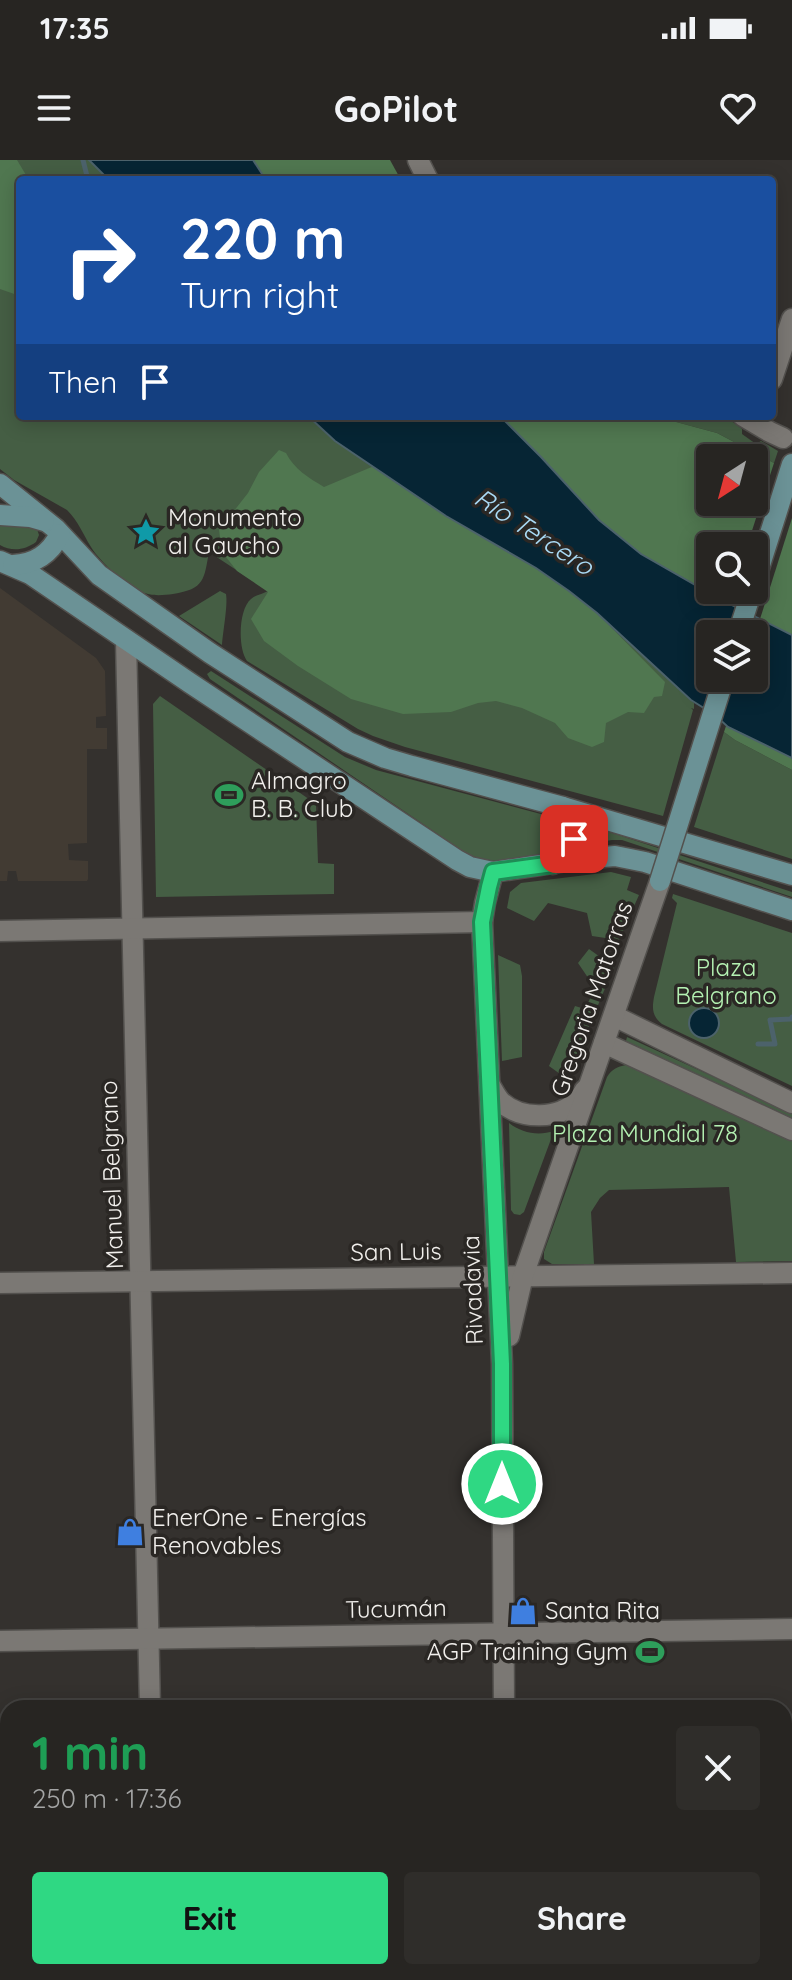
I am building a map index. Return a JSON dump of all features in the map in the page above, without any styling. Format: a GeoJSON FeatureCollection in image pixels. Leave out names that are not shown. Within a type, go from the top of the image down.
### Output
{"type":"FeatureCollection","features":[{"type":"Feature","properties":{"kind":"main road"},"geometry":{"type":"LineString","coordinates":[[768,540],[792,464]]}},
{"type":"Feature","properties":{"kind":"main road"},"geometry":{"type":"LineString","coordinates":[[0,484],[54,528],[99,575],[210,653],[331,732],[365,750],[792,875]]}},
{"type":"Feature","properties":{"kind":"main road"},"geometry":{"type":"LineString","coordinates":[[0,515],[30,517],[54,528]]}},
{"type":"Feature","properties":{"kind":"main road"},"geometry":{"type":"LineString","coordinates":[[6,563],[26,565],[36,561],[55,545],[54,528]]}},
{"type":"Feature","properties":{"kind":"main road"},"geometry":{"type":"LineString","coordinates":[[6,563],[30,574],[470,867],[493,872],[599,856],[633,859],[792,910]]}},
{"type":"Feature","properties":{"kind":"main road"},"geometry":{"type":"LineString","coordinates":[[190,683],[210,653]]}},
{"type":"Feature","properties":{"kind":"main road"},"geometry":{"type":"LineString","coordinates":[[660,881],[720,692]]}},
{"type":"Feature","properties":{"kind":"main road"},"geometry":{"type":"LineString","coordinates":[[553,864],[566,853],[574,839],[573,824],[563,807]]}},
{"type":"Feature","properties":{"kind":"street"},"geometry":{"type":"LineString","coordinates":[[776,367],[792,319]]}},
{"type":"Feature","properties":{"kind":"street"},"geometry":{"type":"LineString","coordinates":[[754,420],[783,438]]}},
{"type":"Feature","properties":{"kind":"street","name":"Manuel Belgrano"},"geometry":{"type":"LineString","coordinates":[[126,640],[130,927],[150,1700]]}},
{"type":"Feature","properties":{"kind":"street","name":"Rivadavia"},"geometry":{"type":"LineString","coordinates":[[493,872],[482,922],[502,1364],[504,1700]]}},
{"type":"Feature","properties":{"kind":"street","name":"Gregoria Matorras"},"geometry":{"type":"LineString","coordinates":[[502,1364],[523,1276],[660,881]]}},
{"type":"Feature","properties":{"kind":"street"},"geometry":{"type":"LineString","coordinates":[[0,931],[482,922]]}},
{"type":"Feature","properties":{"kind":"street"},"geometry":{"type":"LineString","coordinates":[[614,1016],[792,1103]]}},
{"type":"Feature","properties":{"kind":"street"},"geometry":{"type":"LineString","coordinates":[[604,1043],[792,1130]]}},
{"type":"Feature","properties":{"kind":"street"},"geometry":{"type":"LineString","coordinates":[[491,1087],[499,1101],[514,1111],[532,1115],[563,1110],[577,1102],[590,1083]]}},
{"type":"Feature","properties":{"kind":"street","name":"San Luis"},"geometry":{"type":"LineString","coordinates":[[0,1283],[792,1273]]}},
{"type":"Feature","properties":{"kind":"street","name":"Tucumán"},"geometry":{"type":"LineString","coordinates":[[0,1641],[792,1629]]}},
{"type":"Feature","properties":{"kind":"shaded area"},"geometry":{"type":"Polygon","coordinates":[[[0,588],[96,658],[105,671],[106,716],[96,717],[96,728],[107,728],[107,749],[87,749],[87,843],[68,844],[69,860],[88,861],[87,881],[18,881],[16,871],[8,871],[7,881],[0,881],[0,588]]]}},
{"type":"Feature","properties":{"kind":"green space"},"geometry":{"type":"Polygon","coordinates":[[[0,160],[89,160],[105,176],[16,176],[16,420],[312,420],[335,441],[597,613],[694,703],[663,816],[405,747],[358,729],[247,661],[241,639],[244,612],[251,599],[268,591],[209,552],[204,576],[197,586],[173,594],[151,595],[141,591],[116,575],[101,560],[67,510],[0,469],[0,160]]]}},
{"type":"Feature","properties":{"kind":"green space"},"geometry":{"type":"Polygon","coordinates":[[[0,160],[17,160],[27,176],[16,176],[16,295],[0,289],[0,160]]]}},
{"type":"Feature","properties":{"kind":"green space"},"geometry":{"type":"Polygon","coordinates":[[[253,160],[390,160],[399,176],[263,176],[253,160]]]}},
{"type":"Feature","properties":{"kind":"green space"},"geometry":{"type":"Polygon","coordinates":[[[504,420],[669,420],[717,433],[738,444],[696,444],[696,516],[757,516],[752,532],[696,532],[696,585],[620,539],[504,420]]]}},
{"type":"Feature","properties":{"kind":"green space"},"geometry":{"type":"Polygon","coordinates":[[[669,420],[730,420],[756,444],[738,444],[717,433],[669,420]]]}},
{"type":"Feature","properties":{"kind":"green space"},"geometry":{"type":"Polygon","coordinates":[[[768,445],[778,451],[774,463],[768,460],[768,445]]]}},
{"type":"Feature","properties":{"kind":"green space"},"geometry":{"type":"Polygon","coordinates":[[[279,450],[286,453],[302,473],[324,487],[374,466],[446,516],[536,568],[597,613],[665,682],[662,696],[654,697],[644,713],[628,712],[606,723],[604,742],[592,747],[568,738],[555,723],[522,708],[496,701],[451,712],[403,714],[351,699],[298,666],[264,641],[251,619],[268,592],[237,571],[222,552],[219,530],[248,493],[259,472],[279,450]]]}},
{"type":"Feature","properties":{"kind":"green space"},"geometry":{"type":"Polygon","coordinates":[[[768,460],[774,463],[768,481],[768,460]]]}},
{"type":"Feature","properties":{"kind":"green space"},"geometry":{"type":"Polygon","coordinates":[[[792,518],[792,635],[768,623],[768,620],[760,619],[765,604],[768,604],[768,594],[792,518]]]}},
{"type":"Feature","properties":{"kind":"green space"},"geometry":{"type":"Polygon","coordinates":[[[24,524],[37,529],[39,535],[36,542],[18,549],[0,545],[0,526],[24,524]]]}},
{"type":"Feature","properties":{"kind":"green space"},"geometry":{"type":"Polygon","coordinates":[[[220,591],[226,594],[222,645],[179,616],[220,591]]]}},
{"type":"Feature","properties":{"kind":"green space"},"geometry":{"type":"Polygon","coordinates":[[[211,671],[345,757],[376,770],[552,817],[560,831],[557,845],[550,854],[508,860],[488,860],[467,854],[210,679],[207,674],[211,671]]]}},
{"type":"Feature","properties":{"kind":"green space","name":"Almagro B. B. Club"},"geometry":{"type":"Polygon","coordinates":[[[160,696],[316,804],[318,863],[334,864],[334,894],[156,897],[153,704],[160,696]]]}},
{"type":"Feature","properties":{"kind":"green space"},"geometry":{"type":"Polygon","coordinates":[[[726,726],[792,758],[792,770],[735,740],[724,732],[726,726]]]}},
{"type":"Feature","properties":{"kind":"green space"},"geometry":{"type":"Polygon","coordinates":[[[724,732],[792,770],[792,859],[694,827],[724,732]]]}},
{"type":"Feature","properties":{"kind":"green space"},"geometry":{"type":"Polygon","coordinates":[[[590,828],[792,892],[792,897],[622,840],[590,844],[590,828]]]}},
{"type":"Feature","properties":{"kind":"green space"},"geometry":{"type":"Polygon","coordinates":[[[611,872],[631,877],[627,890],[639,895],[619,940],[592,936],[587,913],[548,903],[534,921],[507,908],[510,892],[521,883],[611,872]]]}},
{"type":"Feature","properties":{"kind":"green space","name":"Plaza Belgrano"},"geometry":{"type":"Polygon","coordinates":[[[673,894],[792,933],[792,1086],[662,1024],[656,1018],[654,997],[677,903],[672,898],[673,894]]]}},
{"type":"Feature","properties":{"kind":"green space"},"geometry":{"type":"Polygon","coordinates":[[[589,949],[614,967],[567,1079],[549,1066],[575,1006],[585,1009],[595,988],[578,963],[589,949]]]}},
{"type":"Feature","properties":{"kind":"green space"},"geometry":{"type":"Polygon","coordinates":[[[498,955],[520,965],[522,976],[522,1057],[502,1061],[498,955]]]}},
{"type":"Feature","properties":{"kind":"green space"},"geometry":{"type":"Polygon","coordinates":[[[627,1037],[792,1113],[792,1118],[626,1041],[627,1037]]]}},
{"type":"Feature","properties":{"kind":"green space","name":"Plaza Mundial 78"},"geometry":{"type":"Polygon","coordinates":[[[635,1066],[792,1140],[792,1261],[736,1262],[729,1187],[609,1190],[591,1212],[594,1264],[552,1264],[544,1259],[607,1077],[615,1069],[635,1066]]]}},
{"type":"Feature","properties":{"kind":"green space"},"geometry":{"type":"Polygon","coordinates":[[[509,1123],[530,1133],[554,1131],[524,1212],[520,1215],[511,1210],[509,1123]]]}},
{"type":"Feature","properties":{"kind":"water"},"geometry":{"type":"Polygon","coordinates":[[[89,160],[253,160],[263,176],[105,176],[89,160]]]}},
{"type":"Feature","properties":{"kind":"water","name":"Río Tercero"},"geometry":{"type":"Polygon","coordinates":[[[312,420],[504,420],[599,520],[641,554],[696,585],[696,604],[730,604],[762,620],[696,620],[696,692],[768,692],[768,623],[792,635],[792,758],[728,727],[691,700],[597,613],[536,568],[446,516],[335,441],[312,420]]]}},
{"type":"Feature","properties":{"kind":"water"},"geometry":{"type":"Polygon","coordinates":[[[704,1008],[715,1012],[719,1023],[715,1034],[704,1038],[693,1034],[689,1023],[693,1012],[704,1008]]]}},
{"type":"Feature","properties":{"kind":"waterway"},"geometry":{"type":"LineString","coordinates":[[83,160],[87,176]]}},
{"type":"Feature","properties":{"kind":"waterway"},"geometry":{"type":"LineString","coordinates":[[758,1044],[775,1044],[770,1020],[792,1017]]}},
{"type":"Feature","properties":{"kind":"place","name":"Monumento al Gaucho"},"geometry":{"type":"Point","coordinates":[146,532]}},
{"type":"Feature","properties":{"kind":"place","name":"Almagro B. B. Club"},"geometry":{"type":"Point","coordinates":[229,795]}},
{"type":"Feature","properties":{"kind":"place","name":"EnerOne - Energías Renovables"},"geometry":{"type":"Point","coordinates":[130,1532]}},
{"type":"Feature","properties":{"kind":"place","name":"Santa Rita"},"geometry":{"type":"Point","coordinates":[523,1611]}},
{"type":"Feature","properties":{"kind":"place","name":"AGP Training Gym"},"geometry":{"type":"Point","coordinates":[650,1652]}},
{"type":"Feature","properties":{"kind":"route"},"geometry":{"type":"LineString","coordinates":[[502,1484],[502,1364],[482,922],[493,872],[553,864],[566,853],[574,839]]}}]}
